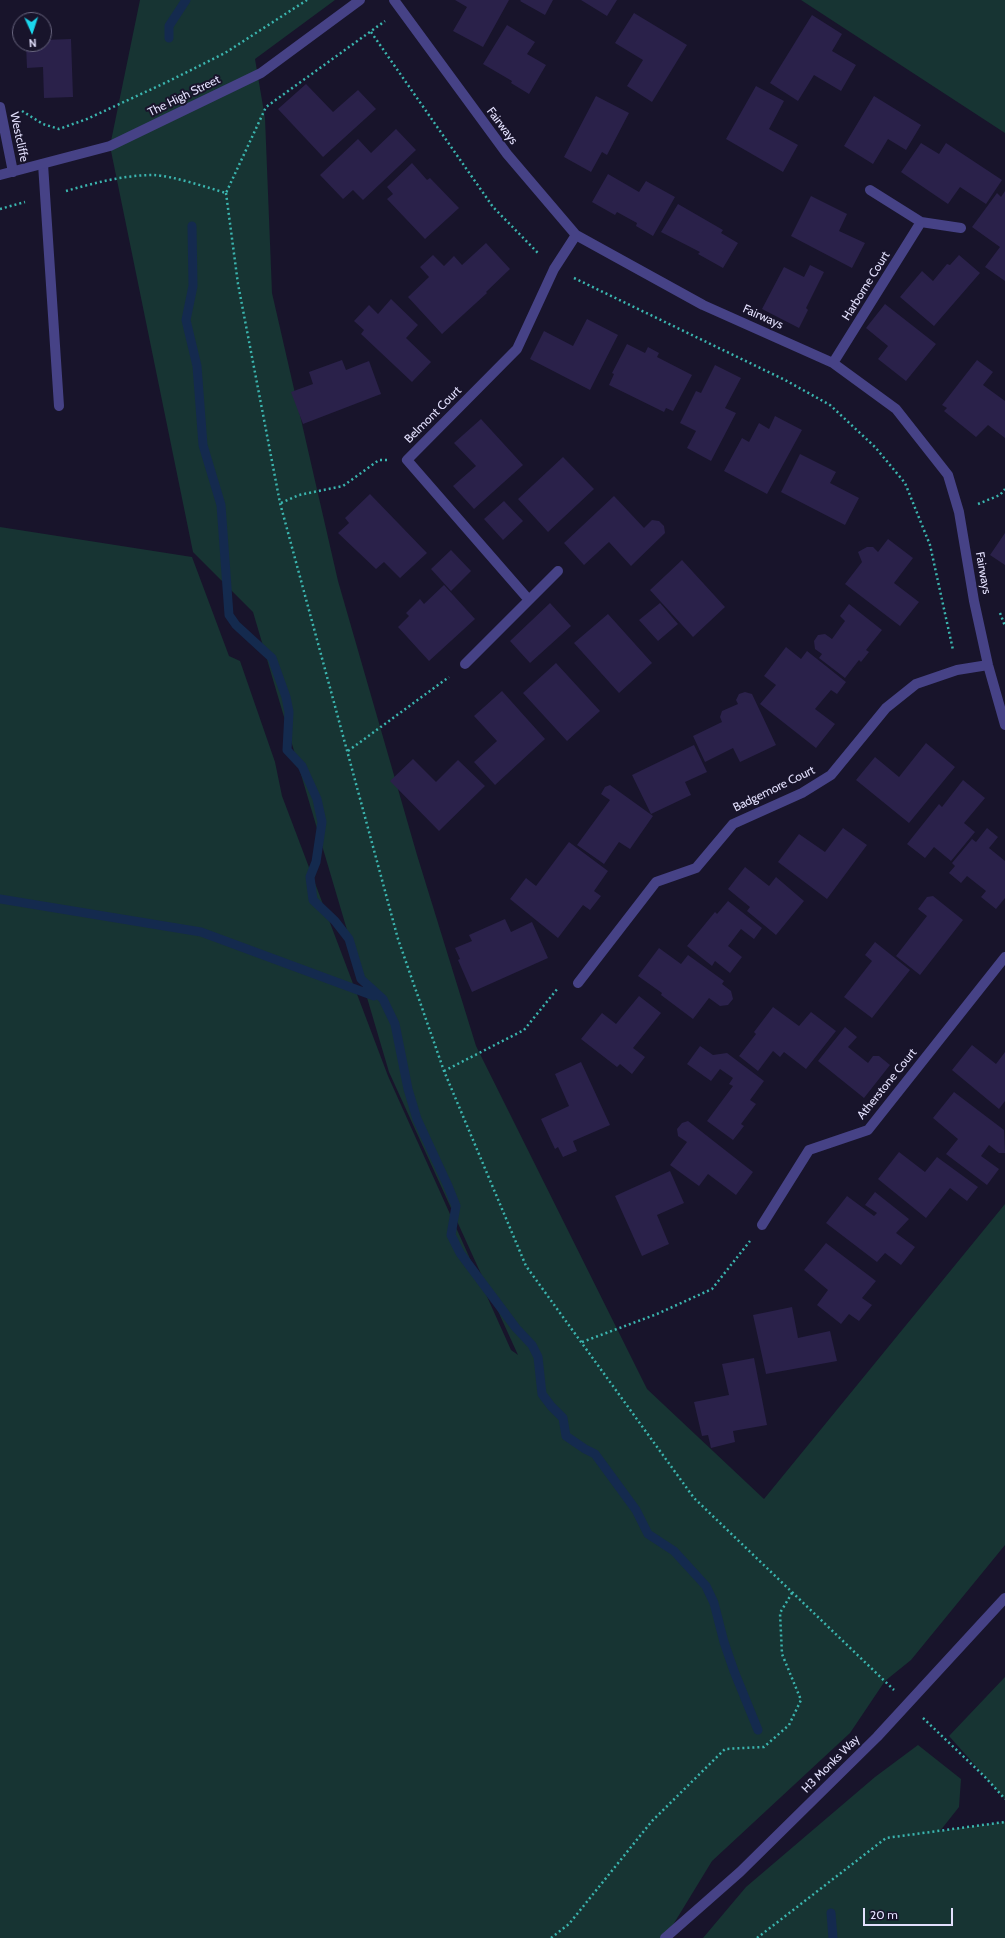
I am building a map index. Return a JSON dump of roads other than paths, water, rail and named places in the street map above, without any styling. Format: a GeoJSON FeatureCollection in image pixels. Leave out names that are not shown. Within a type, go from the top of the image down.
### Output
{"type":"FeatureCollection","features":[{"type":"Feature","properties":{"kind":"street","name":"The High Street"},"geometry":{"type":"LineString","coordinates":[[0,175],[110,146],[261,73],[360,0]]}},
{"type":"Feature","properties":{"kind":"street","name":"Fairways"},"geometry":{"type":"LineString","coordinates":[[394,0],[507,154],[576,235],[703,305],[834,364],[896,409],[948,475],[959,512],[974,601],[988,665],[1005,725]]}},
{"type":"Feature","properties":{"kind":"street","name":"Westcliffe"},"geometry":{"type":"LineString","coordinates":[[0,108],[13,172]]}},
{"type":"Feature","properties":{"kind":"street"},"geometry":{"type":"LineString","coordinates":[[42,164],[46,197],[59,406]]}},
{"type":"Feature","properties":{"kind":"street"},"geometry":{"type":"LineString","coordinates":[[870,190],[921,222],[961,228]]}},
{"type":"Feature","properties":{"kind":"street","name":"Harborne Court"},"geometry":{"type":"LineString","coordinates":[[834,364],[921,222]]}},
{"type":"Feature","properties":{"kind":"street","name":"Belmont Court"},"geometry":{"type":"LineString","coordinates":[[529,600],[407,460],[517,350],[554,269],[576,235]]}},
{"type":"Feature","properties":{"kind":"street"},"geometry":{"type":"LineString","coordinates":[[465,664],[558,571]]}},
{"type":"Feature","properties":{"kind":"street","name":"Badgemore Court"},"geometry":{"type":"LineString","coordinates":[[578,983],[656,882],[696,868],[733,824],[802,793],[831,775],[886,708],[916,684],[957,670],[988,665]]}},
{"type":"Feature","properties":{"kind":"street","name":"Atherstone Court"},"geometry":{"type":"LineString","coordinates":[[762,1225],[809,1150],[868,1130],[1005,957]]}},
{"type":"Feature","properties":{"kind":"street","name":"H3 Monks Way"},"geometry":{"type":"LineString","coordinates":[[665,1938],[740,1872],[877,1737],[1005,1598]]}},
{"type":"Feature","properties":{"kind":"waterway"},"geometry":{"type":"LineString","coordinates":[[169,38],[169,26],[186,0]]}},
{"type":"Feature","properties":{"kind":"waterway"},"geometry":{"type":"LineString","coordinates":[[192,226],[193,286],[186,320],[197,366],[203,445],[221,505],[229,615],[236,625],[272,658],[286,697],[289,712],[287,750],[302,766],[317,799],[322,822],[316,862],[310,877],[313,900],[335,921],[349,939],[361,979],[383,999],[395,1024],[408,1089],[417,1119],[456,1206],[451,1235],[460,1253],[516,1328],[532,1345],[538,1357],[542,1394],[563,1418],[566,1436],[595,1454],[636,1510],[648,1534],[674,1551],[706,1586],[714,1603],[724,1642],[734,1671],[758,1730]]}},
{"type":"Feature","properties":{"kind":"waterway"},"geometry":{"type":"LineString","coordinates":[[0,899],[201,932],[374,996]]}},
{"type":"Feature","properties":{"kind":"waterway"},"geometry":{"type":"LineString","coordinates":[[831,1913],[833,1938]]}}]}
